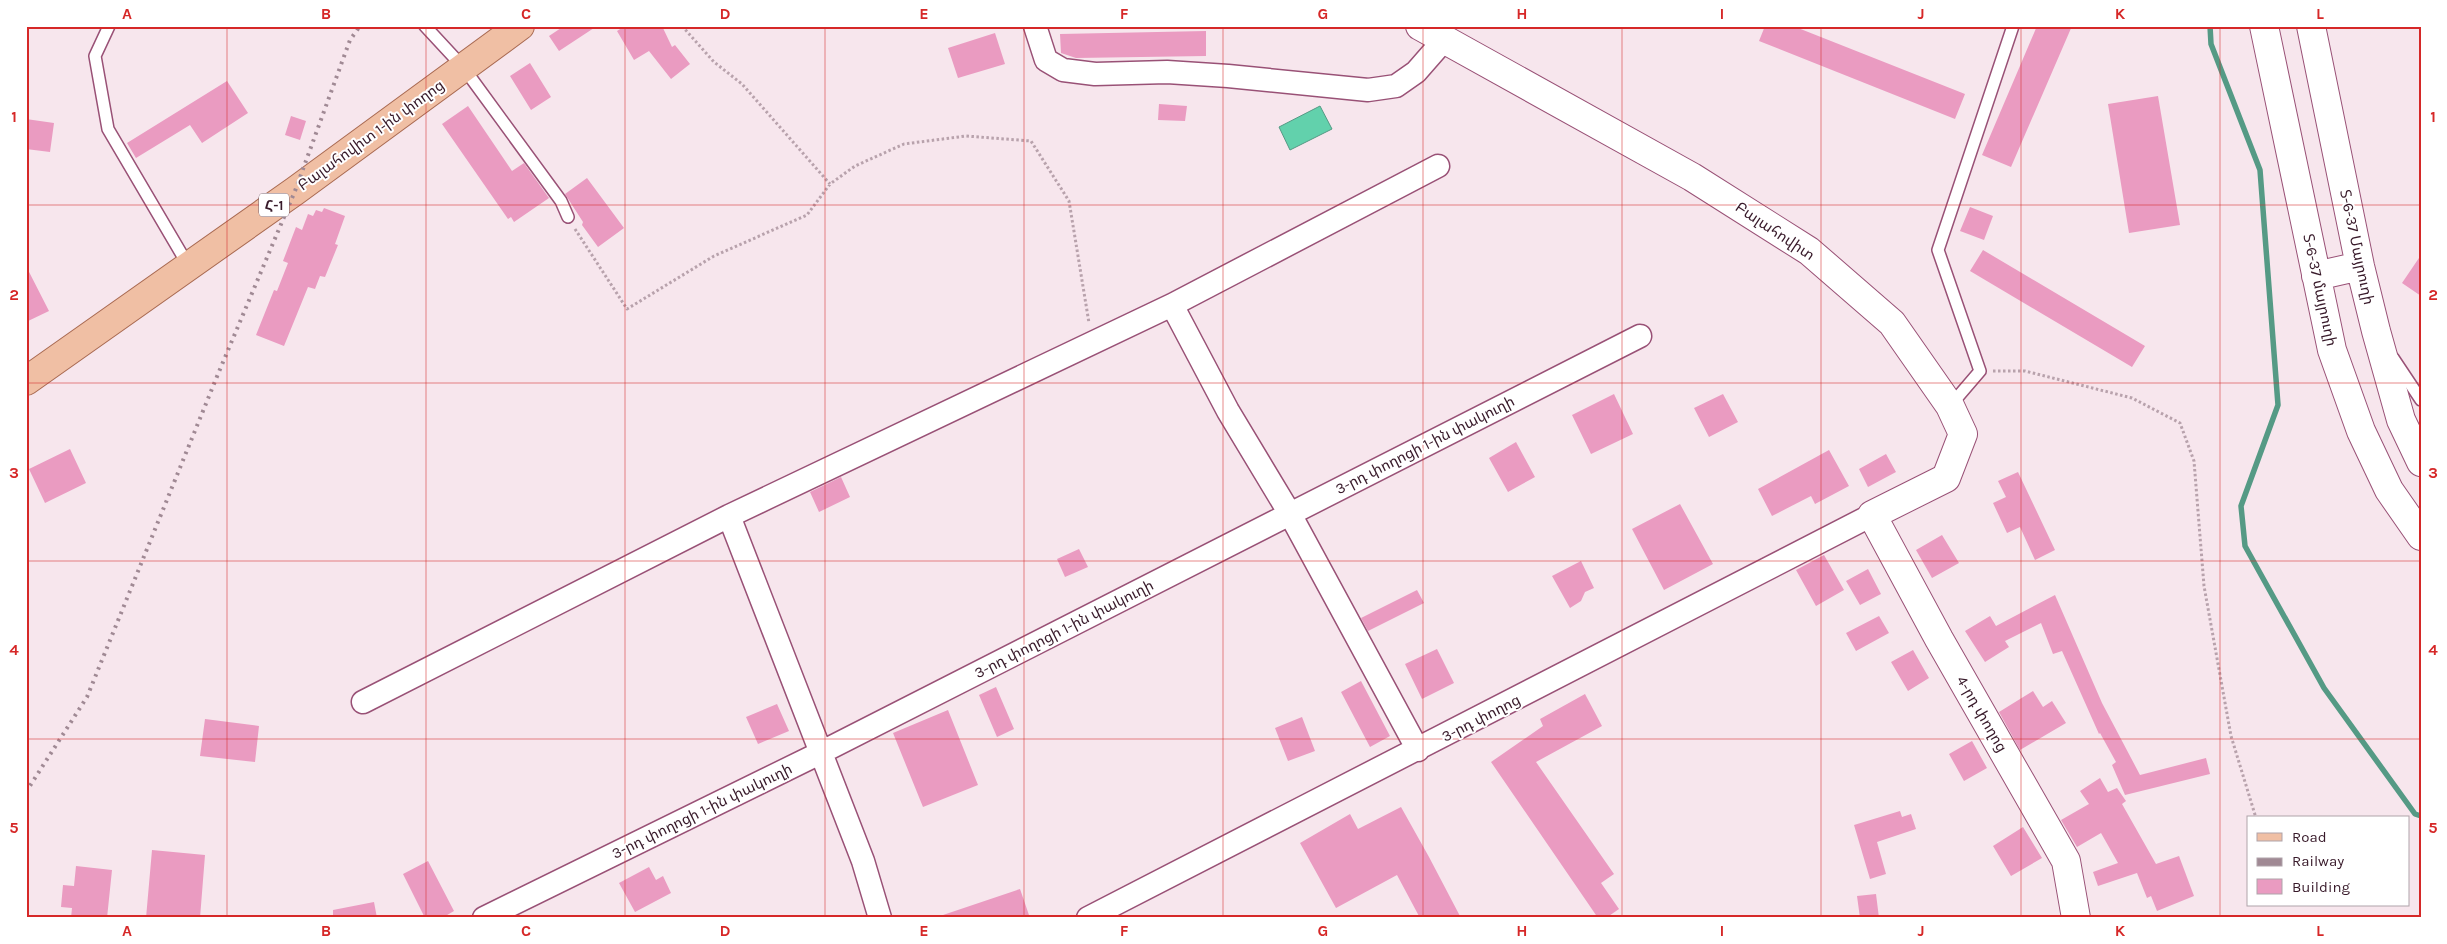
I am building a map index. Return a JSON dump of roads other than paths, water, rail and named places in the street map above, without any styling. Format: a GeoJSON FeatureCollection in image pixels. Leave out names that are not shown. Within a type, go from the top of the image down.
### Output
{"type":"FeatureCollection","features":[{"type":"Feature","properties":{"kind":"main road","name":"Բալահովիտ 1-ին փողոց"},"geometry":{"type":"LineString","coordinates":[[26,381],[295,190],[520,26]]}},
{"type":"Feature","properties":{"kind":"street"},"geometry":{"type":"LineString","coordinates":[[1035,26],[1046,60],[1063,70],[1095,74],[1168,72],[1368,90],[1396,86],[1416,72],[1444,40]]}},
{"type":"Feature","properties":{"kind":"street","name":"Բալահովիտ"},"geometry":{"type":"LineString","coordinates":[[1420,26],[1692,177],[1809,251],[1892,323],[1950,406],[1963,434],[1946,478],[1872,515]]}},
{"type":"Feature","properties":{"kind":"street","name":"Տ-6-37 մայրուղի"},"geometry":{"type":"LineString","coordinates":[[2264,26],[2332,350],[2361,432],[2388,490],[2421,536]]}},
{"type":"Feature","properties":{"kind":"street","name":"Տ-6-37 Մայրուղի"},"geometry":{"type":"LineString","coordinates":[[2311,26],[2360,266],[2376,331],[2401,420],[2421,462]]}},
{"type":"Feature","properties":{"kind":"street"},"geometry":{"type":"LineString","coordinates":[[363,702],[729,516],[1172,305],[1438,166]]}},
{"type":"Feature","properties":{"kind":"street"},"geometry":{"type":"LineString","coordinates":[[2316,276],[2360,266]]}},
{"type":"Feature","properties":{"kind":"street"},"geometry":{"type":"LineString","coordinates":[[1172,305],[1228,410],[1290,514],[1418,750]]}},
{"type":"Feature","properties":{"kind":"street","name":"3-րդ փողոցի 1-ին փակուղի"},"geometry":{"type":"LineString","coordinates":[[484,918],[820,753],[1640,336]]}},
{"type":"Feature","properties":{"kind":"street","name":"3-րդ փողոց"},"geometry":{"type":"LineString","coordinates":[[1088,918],[1872,515]]}},
{"type":"Feature","properties":{"kind":"street","name":"4-րդ փողոց"},"geometry":{"type":"LineString","coordinates":[[1872,515],[1939,639],[2066,861],[2076,918]]}},
{"type":"Feature","properties":{"kind":"street"},"geometry":{"type":"LineString","coordinates":[[729,516],[863,861],[880,918]]}},
{"type":"Feature","properties":{"kind":"lane"},"geometry":{"type":"LineString","coordinates":[[109,26],[95,56],[108,129],[188,265]]}},
{"type":"Feature","properties":{"kind":"lane"},"geometry":{"type":"LineString","coordinates":[[425,26],[463,67],[560,201],[568,217]]}},
{"type":"Feature","properties":{"kind":"lane"},"geometry":{"type":"LineString","coordinates":[[1950,406],[1980,371],[1938,250],[2012,26]]}},
{"type":"Feature","properties":{"kind":"lane"},"geometry":{"type":"LineString","coordinates":[[2376,331],[2421,400]]}},
{"type":"Feature","properties":{"kind":"waterway"},"geometry":{"type":"LineString","coordinates":[[2210,26],[2211,44],[2260,170],[2278,405],[2241,506],[2245,546],[2324,688],[2415,814],[2421,816]]}},
{"type":"Feature","properties":{"kind":"railway"},"geometry":{"type":"LineString","coordinates":[[26,792],[87,697],[218,374],[295,191],[350,40],[360,26]]}}]}
